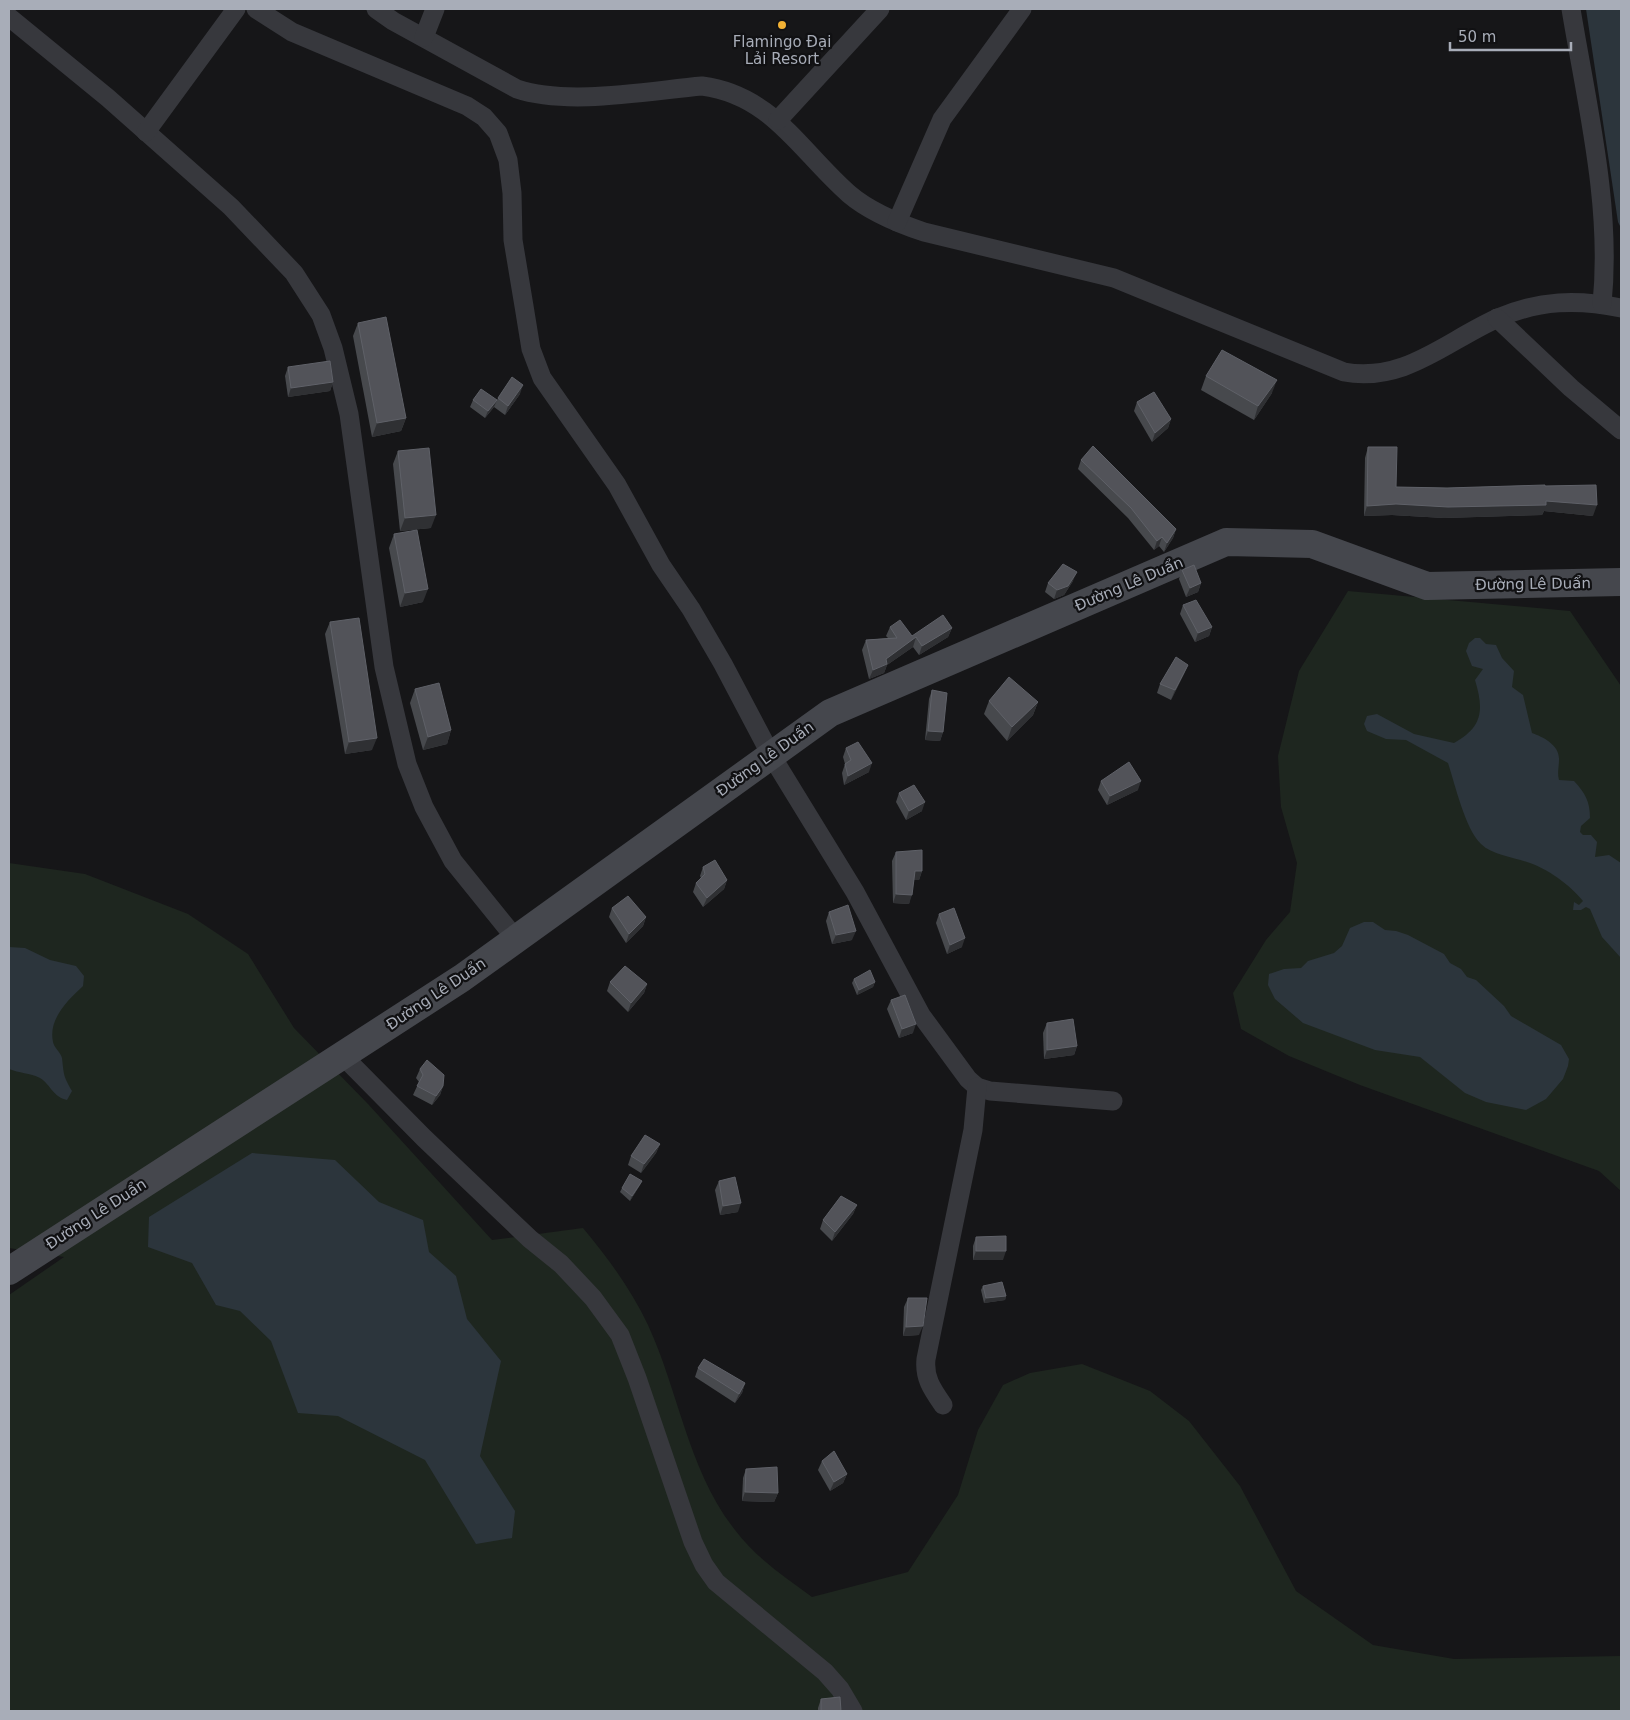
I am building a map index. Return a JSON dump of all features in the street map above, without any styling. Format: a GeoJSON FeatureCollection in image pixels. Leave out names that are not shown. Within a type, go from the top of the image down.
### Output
{"type":"FeatureCollection","features":[{"type":"Feature","properties":{"kind":"main road","name":"Đường Lê Duẩn"},"geometry":{"type":"LineString","coordinates":[[9,1270],[462,978],[830,713],[1226,542],[1312,544],[1427,586],[1621,582]]}},
{"type":"Feature","properties":{"kind":"street"},"geometry":{"type":"LineString","coordinates":[[146,132],[236,9]]}},
{"type":"Feature","properties":{"kind":"street"},"geometry":{"type":"LineString","coordinates":[[256,9],[292,32],[467,106],[484,117],[498,133],[508,160],[512,193],[513,240],[531,349],[542,378],[617,485],[661,565],[691,609],[723,664],[771,755],[855,892],[921,1015],[968,1079],[977,1087],[1013,1094],[1113,1101]]}},
{"type":"Feature","properties":{"kind":"street"},"geometry":{"type":"LineString","coordinates":[[376,9],[517,89],[533,94],[574,97],[702,86],[718,88],[759,106],[778,120],[851,195],[871,210],[897,222],[933,234],[1114,278],[1351,374],[1377,375],[1394,371],[1456,342],[1498,318],[1549,302],[1572,301],[1621,308]]}},
{"type":"Feature","properties":{"kind":"street"},"geometry":{"type":"LineString","coordinates":[[424,37],[435,9]]}},
{"type":"Feature","properties":{"kind":"street"},"geometry":{"type":"LineString","coordinates":[[778,120],[880,9]]}},
{"type":"Feature","properties":{"kind":"street"},"geometry":{"type":"LineString","coordinates":[[897,222],[942,119],[1022,9]]}},
{"type":"Feature","properties":{"kind":"street"},"geometry":{"type":"LineString","coordinates":[[1572,9],[1600,182],[1605,244],[1602,304]]}},
{"type":"Feature","properties":{"kind":"street"},"geometry":{"type":"LineString","coordinates":[[9,16],[231,207],[294,274],[322,315],[333,348],[349,414],[384,667],[407,764],[424,807],[454,861],[516,939]]}},
{"type":"Feature","properties":{"kind":"street"},"geometry":{"type":"LineString","coordinates":[[1498,318],[1571,388],[1621,430]]}},
{"type":"Feature","properties":{"kind":"street"},"geometry":{"type":"LineString","coordinates":[[342,1055],[424,1138],[530,1239],[561,1264],[593,1298],[623,1344],[653,1423],[693,1542],[704,1565],[716,1582],[825,1672],[840,1689],[854,1711]]}},
{"type":"Feature","properties":{"kind":"street"},"geometry":{"type":"LineString","coordinates":[[943,1405],[929,1384],[925,1374],[926,1359],[973,1130],[977,1087]]}},
{"type":"Feature","properties":{"kind":"shaded area"},"geometry":{"type":"Polygon","coordinates":[[[1586,9],[1621,9],[1621,228],[1618,222],[1586,9]]]}},
{"type":"Feature","properties":{"kind":"shaded area"},"geometry":{"type":"Polygon","coordinates":[[[1348,591],[1570,611],[1621,686],[1621,1191],[1599,1171],[1360,1085],[1289,1056],[1241,1029],[1233,993],[1266,940],[1290,912],[1297,863],[1281,807],[1278,756],[1299,671],[1348,591]]]}},
{"type":"Feature","properties":{"kind":"shaded area"},"geometry":{"type":"Polygon","coordinates":[[[1475,638],[1480,638],[1486,644],[1496,645],[1502,658],[1514,671],[1512,687],[1523,695],[1532,733],[1546,739],[1557,750],[1559,755],[1559,780],[1574,781],[1584,793],[1588,802],[1590,818],[1581,826],[1580,832],[1583,835],[1591,835],[1597,842],[1595,857],[1609,855],[1621,863],[1621,958],[1602,937],[1590,909],[1586,907],[1581,910],[1573,910],[1574,902],[1579,905],[1583,901],[1565,883],[1535,865],[1497,853],[1481,844],[1475,837],[1465,817],[1448,763],[1406,740],[1386,739],[1367,731],[1364,724],[1367,716],[1377,714],[1414,734],[1454,743],[1471,731],[1479,717],[1480,709],[1480,700],[1475,680],[1483,669],[1472,666],[1466,651],[1469,643],[1475,638]]]}},
{"type":"Feature","properties":{"kind":"shaded area"},"geometry":{"type":"Polygon","coordinates":[[[9,863],[85,874],[188,914],[248,954],[294,1028],[368,1104],[492,1240],[583,1228],[618,1274],[648,1325],[659,1351],[695,1456],[719,1507],[735,1530],[752,1549],[812,1597],[908,1572],[958,1495],[978,1430],[1003,1385],[1030,1373],[1082,1364],[1150,1391],[1189,1421],[1240,1486],[1296,1591],[1373,1645],[1454,1659],[1621,1656],[1621,1711],[9,1711],[9,1295],[64,1257],[9,1248],[9,863]]]}},
{"type":"Feature","properties":{"kind":"shaded area"},"geometry":{"type":"Polygon","coordinates":[[[1364,922],[1373,922],[1385,930],[1408,935],[1444,954],[1450,963],[1461,969],[1467,977],[1476,980],[1504,1006],[1511,1016],[1561,1045],[1569,1059],[1568,1066],[1563,1079],[1546,1099],[1526,1110],[1486,1102],[1465,1093],[1420,1057],[1375,1050],[1303,1023],[1275,999],[1268,985],[1269,974],[1284,969],[1301,968],[1308,961],[1334,953],[1342,946],[1350,928],[1364,922]]]}},
{"type":"Feature","properties":{"kind":"shaded area"},"geometry":{"type":"Polygon","coordinates":[[[9,947],[25,948],[50,960],[76,966],[84,976],[83,986],[60,1011],[53,1026],[54,1044],[62,1058],[64,1075],[72,1091],[67,1100],[55,1094],[40,1078],[9,1069],[9,947]]]}},
{"type":"Feature","properties":{"kind":"shaded area"},"geometry":{"type":"Polygon","coordinates":[[[252,1153],[335,1160],[379,1202],[423,1220],[429,1252],[456,1276],[467,1319],[501,1361],[480,1456],[515,1511],[512,1538],[476,1544],[425,1460],[338,1416],[298,1413],[271,1341],[240,1311],[216,1305],[192,1263],[148,1247],[149,1217],[252,1153]]]}},
{"type":"Feature","properties":{"kind":"building"},"geometry":{"type":"Polygon","coordinates":[[[386,317],[406,418],[377,423],[358,323],[386,317]]]}},
{"type":"Feature","properties":{"kind":"building"},"geometry":{"type":"Polygon","coordinates":[[[1222,350],[1277,380],[1258,406],[1206,376],[1222,350]]]}},
{"type":"Feature","properties":{"kind":"building"},"geometry":{"type":"Polygon","coordinates":[[[330,361],[333,382],[291,388],[288,367],[330,361]]]}},
{"type":"Feature","properties":{"kind":"building"},"geometry":{"type":"Polygon","coordinates":[[[512,377],[523,385],[508,406],[498,398],[512,377]]]}},
{"type":"Feature","properties":{"kind":"building"},"geometry":{"type":"Polygon","coordinates":[[[481,389],[497,400],[488,411],[473,400],[481,389]]]}},
{"type":"Feature","properties":{"kind":"building"},"geometry":{"type":"Polygon","coordinates":[[[1154,392],[1171,419],[1155,433],[1137,402],[1154,392]]]}},
{"type":"Feature","properties":{"kind":"building"},"geometry":{"type":"Polygon","coordinates":[[[1093,446],[1176,529],[1167,543],[1162,537],[1157,541],[1131,508],[1081,460],[1093,446]]]}},
{"type":"Feature","properties":{"kind":"building"},"geometry":{"type":"Polygon","coordinates":[[[1368,447],[1397,447],[1396,487],[1447,488],[1596,485],[1597,505],[1546,501],[1546,505],[1448,507],[1396,504],[1367,506],[1368,447]]]}},
{"type":"Feature","properties":{"kind":"building"},"geometry":{"type":"Polygon","coordinates":[[[429,448],[436,515],[405,518],[398,451],[429,448]]]}},
{"type":"Feature","properties":{"kind":"building"},"geometry":{"type":"Polygon","coordinates":[[[417,530],[428,589],[405,593],[394,534],[417,530]]]}},
{"type":"Feature","properties":{"kind":"building"},"geometry":{"type":"Polygon","coordinates":[[[1063,564],[1077,572],[1068,586],[1057,590],[1048,583],[1063,564]]]}},
{"type":"Feature","properties":{"kind":"building"},"geometry":{"type":"Polygon","coordinates":[[[1194,565],[1201,583],[1190,588],[1182,570],[1194,565]]]}},
{"type":"Feature","properties":{"kind":"building"},"geometry":{"type":"Polygon","coordinates":[[[1196,600],[1212,627],[1198,633],[1183,605],[1196,600]]]}},
{"type":"Feature","properties":{"kind":"building"},"geometry":{"type":"Polygon","coordinates":[[[943,615],[952,628],[922,646],[916,637],[886,659],[887,664],[873,670],[866,640],[897,638],[890,627],[900,620],[912,636],[943,615]]]}},
{"type":"Feature","properties":{"kind":"building"},"geometry":{"type":"Polygon","coordinates":[[[359,618],[377,738],[349,742],[330,622],[359,618]]]}},
{"type":"Feature","properties":{"kind":"building"},"geometry":{"type":"Polygon","coordinates":[[[1176,657],[1188,665],[1175,690],[1160,684],[1176,657]]]}},
{"type":"Feature","properties":{"kind":"building"},"geometry":{"type":"Polygon","coordinates":[[[1009,677],[1038,702],[1012,727],[989,701],[1009,677]]]}},
{"type":"Feature","properties":{"kind":"building"},"geometry":{"type":"Polygon","coordinates":[[[439,683],[451,730],[428,737],[415,689],[439,683]]]}},
{"type":"Feature","properties":{"kind":"building"},"geometry":{"type":"Polygon","coordinates":[[[932,690],[947,693],[943,732],[928,731],[932,690]]]}},
{"type":"Feature","properties":{"kind":"building"},"geometry":{"type":"Polygon","coordinates":[[[858,742],[872,763],[848,776],[845,764],[851,760],[846,748],[858,742]]]}},
{"type":"Feature","properties":{"kind":"building"},"geometry":{"type":"Polygon","coordinates":[[[1129,762],[1141,781],[1110,796],[1101,781],[1129,762]]]}},
{"type":"Feature","properties":{"kind":"building"},"geometry":{"type":"Polygon","coordinates":[[[914,785],[925,802],[909,811],[899,793],[914,785]]]}},
{"type":"Feature","properties":{"kind":"building"},"geometry":{"type":"Polygon","coordinates":[[[922,850],[922,871],[915,871],[912,895],[896,894],[896,852],[922,850]]]}},
{"type":"Feature","properties":{"kind":"building"},"geometry":{"type":"Polygon","coordinates":[[[715,860],[727,880],[707,898],[696,883],[705,874],[703,867],[715,860]]]}},
{"type":"Feature","properties":{"kind":"building"},"geometry":{"type":"Polygon","coordinates":[[[628,896],[646,917],[629,934],[612,908],[628,896]]]}},
{"type":"Feature","properties":{"kind":"building"},"geometry":{"type":"Polygon","coordinates":[[[848,905],[856,931],[836,935],[829,912],[848,905]]]}},
{"type":"Feature","properties":{"kind":"building"},"geometry":{"type":"Polygon","coordinates":[[[954,908],[965,938],[950,945],[939,914],[954,908]]]}},
{"type":"Feature","properties":{"kind":"building"},"geometry":{"type":"Polygon","coordinates":[[[625,966],[647,984],[631,1003],[610,982],[625,966]]]}},
{"type":"Feature","properties":{"kind":"building"},"geometry":{"type":"Polygon","coordinates":[[[870,970],[875,982],[859,990],[854,979],[870,970]]]}},
{"type":"Feature","properties":{"kind":"building"},"geometry":{"type":"Polygon","coordinates":[[[905,995],[916,1024],[902,1029],[891,1000],[905,995]]]}},
{"type":"Feature","properties":{"kind":"building"},"geometry":{"type":"Polygon","coordinates":[[[1073,1019],[1077,1046],[1047,1050],[1047,1023],[1073,1019]]]}},
{"type":"Feature","properties":{"kind":"building"},"geometry":{"type":"Polygon","coordinates":[[[427,1060],[444,1075],[443,1086],[436,1096],[417,1086],[423,1075],[420,1069],[427,1060]]]}},
{"type":"Feature","properties":{"kind":"building"},"geometry":{"type":"Polygon","coordinates":[[[645,1135],[660,1144],[644,1164],[631,1156],[645,1135]]]}},
{"type":"Feature","properties":{"kind":"building"},"geometry":{"type":"Polygon","coordinates":[[[630,1174],[642,1181],[632,1196],[622,1188],[630,1174]]]}},
{"type":"Feature","properties":{"kind":"building"},"geometry":{"type":"Polygon","coordinates":[[[735,1177],[741,1203],[723,1206],[719,1181],[735,1177]]]}},
{"type":"Feature","properties":{"kind":"building"},"geometry":{"type":"Polygon","coordinates":[[[841,1196],[857,1205],[835,1232],[823,1220],[841,1196]]]}},
{"type":"Feature","properties":{"kind":"building"},"geometry":{"type":"Polygon","coordinates":[[[1006,1236],[1006,1251],[976,1251],[976,1237],[1006,1236]]]}},
{"type":"Feature","properties":{"kind":"building"},"geometry":{"type":"Polygon","coordinates":[[[1002,1282],[1006,1296],[986,1298],[983,1286],[1002,1282]]]}},
{"type":"Feature","properties":{"kind":"building"},"geometry":{"type":"Polygon","coordinates":[[[908,1298],[927,1298],[923,1326],[906,1327],[908,1298]]]}},
{"type":"Feature","properties":{"kind":"building"},"geometry":{"type":"Polygon","coordinates":[[[704,1359],[745,1383],[739,1394],[698,1368],[704,1359]]]}},
{"type":"Feature","properties":{"kind":"building"},"geometry":{"type":"Polygon","coordinates":[[[834,1451],[847,1474],[834,1482],[822,1461],[834,1451]]]}},
{"type":"Feature","properties":{"kind":"building"},"geometry":{"type":"Polygon","coordinates":[[[777,1467],[778,1493],[745,1492],[746,1469],[777,1467]]]}},
{"type":"Feature","properties":{"kind":"building"},"geometry":{"type":"Polygon","coordinates":[[[840,1697],[841,1711],[821,1711],[821,1699],[840,1697]]]}},
{"type":"Feature","properties":{"kind":"place","name":"Flamingo Đại Lải Resort"},"geometry":{"type":"Point","coordinates":[782,25]}}]}
